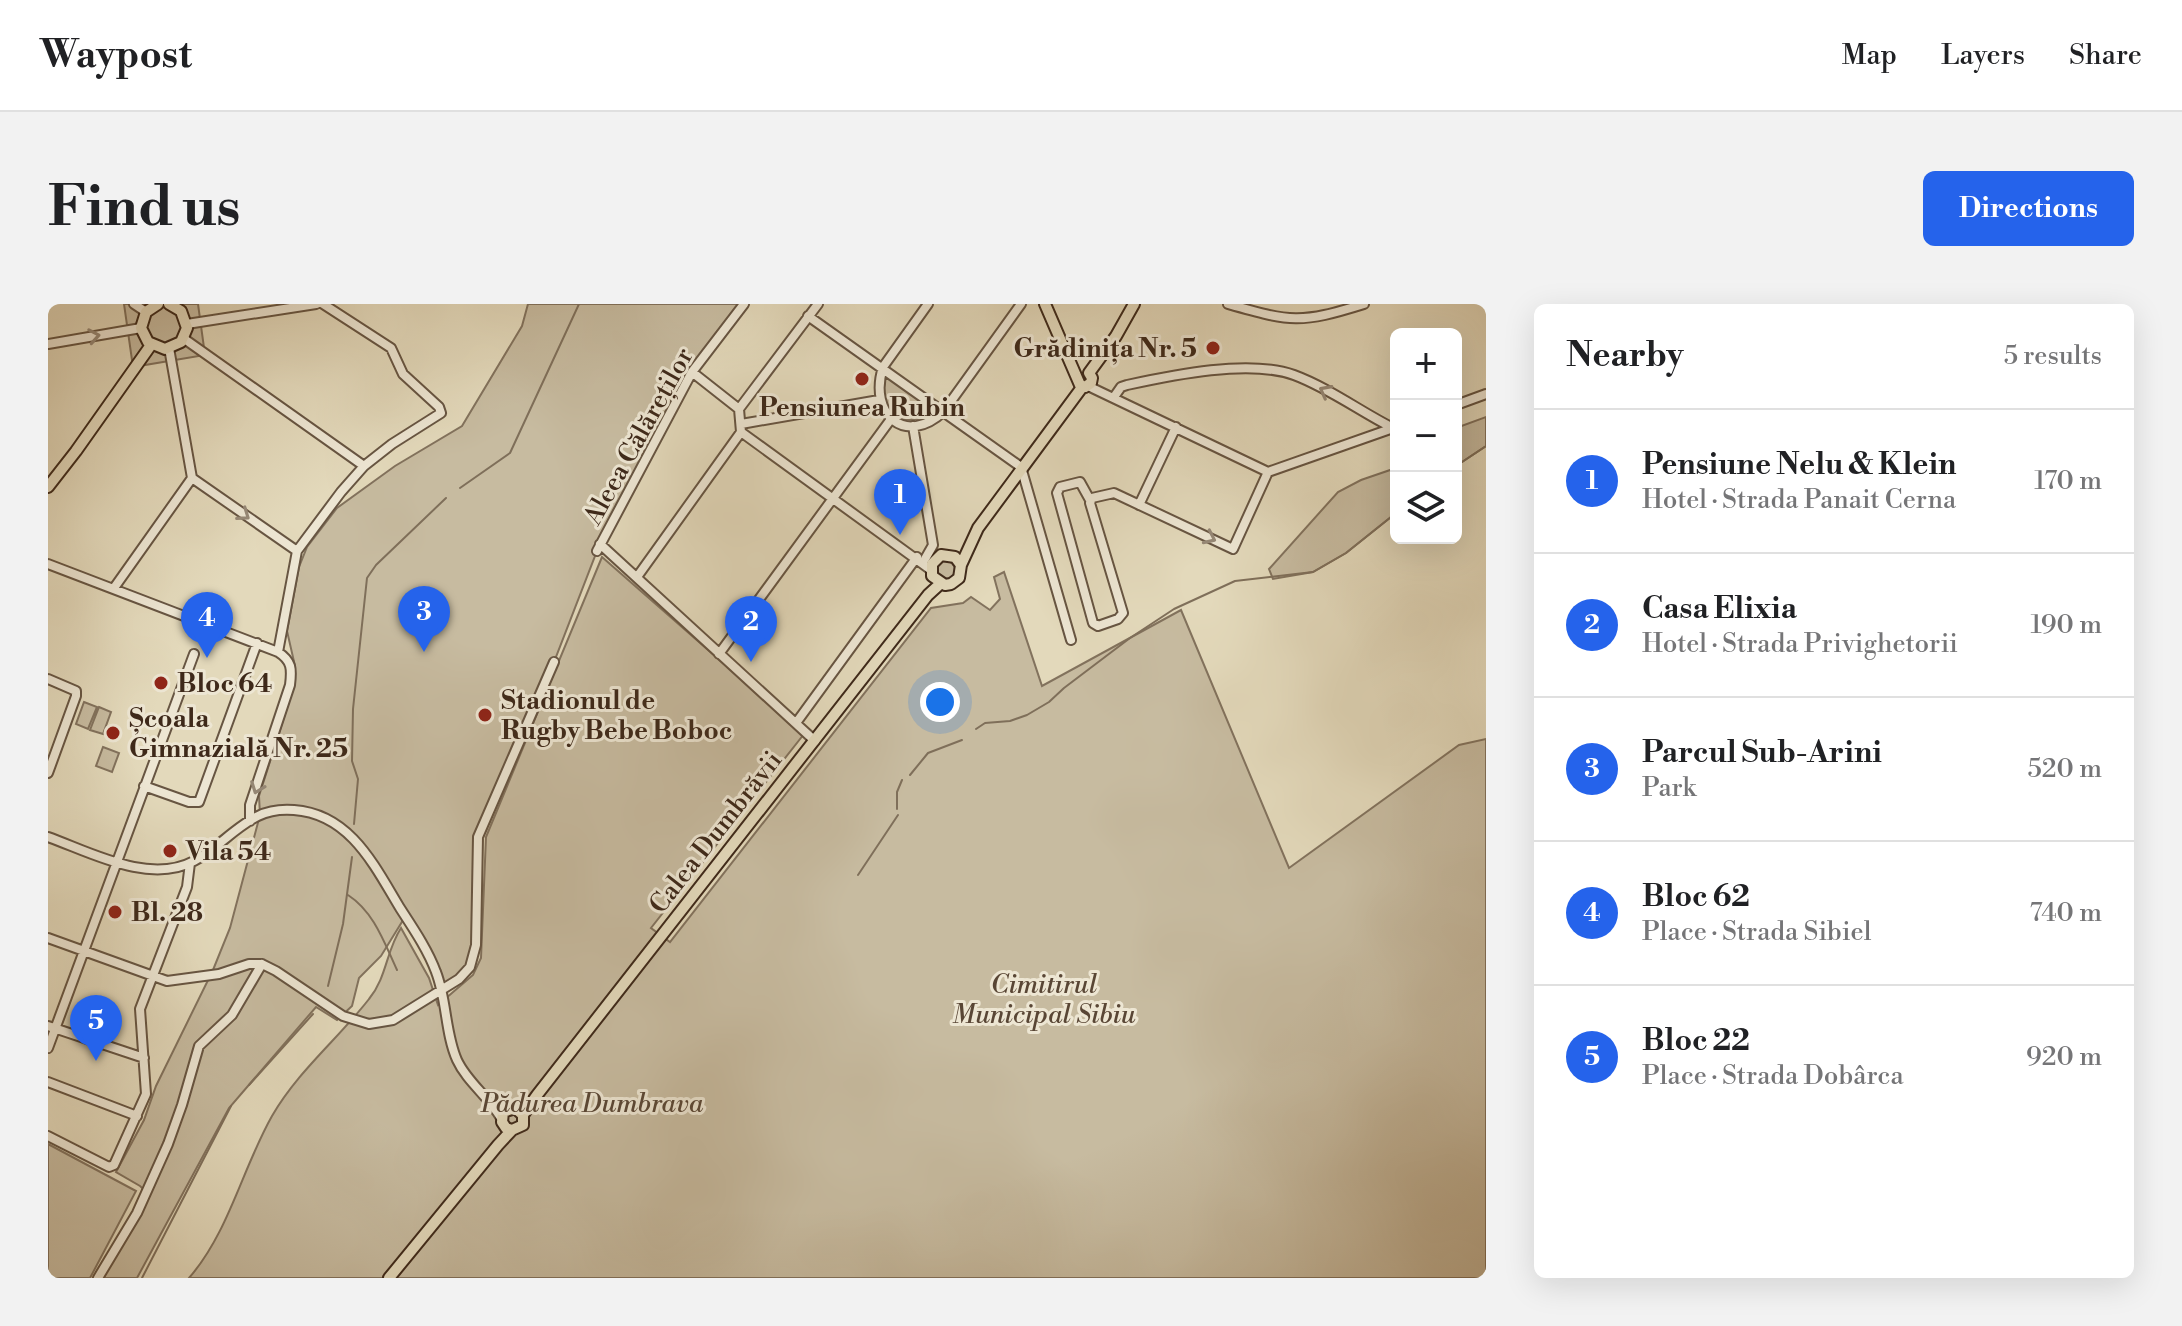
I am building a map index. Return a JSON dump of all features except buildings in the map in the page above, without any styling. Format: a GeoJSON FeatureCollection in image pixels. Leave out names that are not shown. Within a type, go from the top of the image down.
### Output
{"type":"FeatureCollection","features":[{"type":"Feature","properties":{"kind":"main road"},"geometry":{"type":"LineString","coordinates":[[158,304],[146,312],[141,328],[151,345],[169,348],[183,338],[187,324],[174,305]]}},
{"type":"Feature","properties":{"kind":"main road"},"geometry":{"type":"LineString","coordinates":[[1045,304],[1068,356],[1085,380]]}},
{"type":"Feature","properties":{"kind":"main road","name":"Calea Dumbrăvii"},"geometry":{"type":"LineString","coordinates":[[961,565],[978,528],[1116,336],[1134,304]]}},
{"type":"Feature","properties":{"kind":"main road"},"geometry":{"type":"LineString","coordinates":[[48,487],[151,345]]}},
{"type":"Feature","properties":{"kind":"main road","name":"Calea Dumbrăvii"},"geometry":{"type":"LineString","coordinates":[[517,1111],[537,1095],[928,595],[933,564],[978,528]]}},
{"type":"Feature","properties":{"kind":"main road"},"geometry":{"type":"LineString","coordinates":[[933,564],[961,565],[962,572],[957,581],[948,585],[933,564]]}},
{"type":"Feature","properties":{"kind":"main road"},"geometry":{"type":"LineString","coordinates":[[389,1278],[498,1145],[505,1125],[517,1111],[523,1125],[505,1125]]}},
{"type":"Feature","properties":{"kind":"street"},"geometry":{"type":"LineString","coordinates":[[134,304],[146,312]]}},
{"type":"Feature","properties":{"kind":"street"},"geometry":{"type":"LineString","coordinates":[[187,324],[316,304]]}},
{"type":"Feature","properties":{"kind":"street"},"geometry":{"type":"LineString","coordinates":[[278,652],[297,551],[364,466],[392,444],[439,416],[441,409],[403,374],[391,348],[323,304]]}},
{"type":"Feature","properties":{"kind":"street","name":"Aleea Călăreților"},"geometry":{"type":"LineString","coordinates":[[637,577],[598,548],[692,372],[744,304]]}},
{"type":"Feature","properties":{"kind":"street"},"geometry":{"type":"LineString","coordinates":[[815,741],[637,577],[741,428],[739,409],[818,304]]}},
{"type":"Feature","properties":{"kind":"street"},"geometry":{"type":"LineString","coordinates":[[928,304],[883,367],[879,400],[891,419],[905,426],[929,422],[944,411],[1021,304]]}},
{"type":"Feature","properties":{"kind":"street"},"geometry":{"type":"LineString","coordinates":[[1228,304],[1273,317],[1299,320],[1364,304]]}},
{"type":"Feature","properties":{"kind":"street"},"geometry":{"type":"LineString","coordinates":[[808,316],[1021,467],[1071,640]]}},
{"type":"Feature","properties":{"kind":"street"},"geometry":{"type":"LineString","coordinates":[[48,344],[141,328]]}},
{"type":"Feature","properties":{"kind":"street"},"geometry":{"type":"LineString","coordinates":[[183,338],[364,466]]}},
{"type":"Feature","properties":{"kind":"street"},"geometry":{"type":"LineString","coordinates":[[169,348],[192,478],[297,551]]}},
{"type":"Feature","properties":{"kind":"street"},"geometry":{"type":"LineString","coordinates":[[1114,397],[1125,386],[1170,376],[1223,370],[1276,372],[1298,377],[1390,425]]}},
{"type":"Feature","properties":{"kind":"street"},"geometry":{"type":"LineString","coordinates":[[692,372],[739,409]]}},
{"type":"Feature","properties":{"kind":"street"},"geometry":{"type":"LineString","coordinates":[[1085,380],[1268,472],[1390,430]]}},
{"type":"Feature","properties":{"kind":"street"},"geometry":{"type":"LineString","coordinates":[[1462,403],[1486,394]]}},
{"type":"Feature","properties":{"kind":"street"},"geometry":{"type":"LineString","coordinates":[[741,428],[879,400]]}},
{"type":"Feature","properties":{"kind":"street"},"geometry":{"type":"LineString","coordinates":[[719,654],[891,419]]}},
{"type":"Feature","properties":{"kind":"street"},"geometry":{"type":"LineString","coordinates":[[913,426],[933,545],[933,564]]}},
{"type":"Feature","properties":{"kind":"street"},"geometry":{"type":"LineString","coordinates":[[1139,505],[1176,427]]}},
{"type":"Feature","properties":{"kind":"street"},"geometry":{"type":"LineString","coordinates":[[741,428],[832,497],[933,564]]}},
{"type":"Feature","properties":{"kind":"street"},"geometry":{"type":"LineString","coordinates":[[1090,500],[1112,493],[1233,549],[1268,472]]}},
{"type":"Feature","properties":{"kind":"street"},"geometry":{"type":"LineString","coordinates":[[114,588],[192,478]]}},
{"type":"Feature","properties":{"kind":"street"},"geometry":{"type":"LineString","coordinates":[[1081,482],[1090,500],[1123,613],[1118,619],[1098,626],[1093,623],[1057,493],[1060,487],[1081,482]]}},
{"type":"Feature","properties":{"kind":"street"},"geometry":{"type":"LineString","coordinates":[[933,545],[933,564]]}},
{"type":"Feature","properties":{"kind":"street"},"geometry":{"type":"LineString","coordinates":[[48,564],[257,643],[278,652],[291,665],[290,685],[250,805],[250,821]]}},
{"type":"Feature","properties":{"kind":"street","name":"Calea Dumbrăvii"},"geometry":{"type":"LineString","coordinates":[[796,723],[933,564]]}},
{"type":"Feature","properties":{"kind":"street"},"geometry":{"type":"LineString","coordinates":[[144,786],[189,802],[199,802],[257,643]]}},
{"type":"Feature","properties":{"kind":"street"},"geometry":{"type":"LineString","coordinates":[[48,1048],[52,1027],[194,654]]}},
{"type":"Feature","properties":{"kind":"street"},"geometry":{"type":"LineString","coordinates":[[48,938],[153,977],[176,982],[226,973],[249,964],[262,964],[343,1016],[369,1024],[393,1020],[459,979],[473,961],[478,837],[554,662]]}},
{"type":"Feature","properties":{"kind":"street"},"geometry":{"type":"LineString","coordinates":[[48,679],[72,687],[76,696],[48,773]]}},
{"type":"Feature","properties":{"kind":"street"},"geometry":{"type":"LineString","coordinates":[[48,837],[138,868],[156,869],[190,863],[250,821],[273,811],[299,811],[324,816],[342,828],[361,848],[389,889],[432,963],[442,990],[458,1062],[491,1101],[505,1125]]}},
{"type":"Feature","properties":{"kind":"street"},"geometry":{"type":"LineString","coordinates":[[48,1136],[109,1167],[114,1165],[137,1116],[146,1087],[140,1009],[187,887],[190,863]]}},
{"type":"Feature","properties":{"kind":"street"},"geometry":{"type":"LineString","coordinates":[[98,1278],[137,1213],[163,1155],[182,1105],[196,1050],[232,1015],[262,964]]}},
{"type":"Feature","properties":{"kind":"street"},"geometry":{"type":"LineString","coordinates":[[52,1027],[144,1058]]}},
{"type":"Feature","properties":{"kind":"street"},"geometry":{"type":"LineString","coordinates":[[48,1082],[137,1116]]}},
{"type":"Feature","properties":{"kind":"street"},"geometry":{"type":"LineString","coordinates":[[491,1101],[517,1111]]}},
{"type":"Feature","properties":{"kind":"green space"},"geometry":{"type":"Polygon","coordinates":[[[124,304],[198,304],[205,355],[133,367],[124,304]]]}},
{"type":"Feature","properties":{"kind":"green space"},"geometry":{"type":"Polygon","coordinates":[[[528,304],[744,304],[692,372],[597,551],[554,662],[480,831],[473,961],[446,985],[405,917],[381,956],[359,978],[352,1006],[337,1020],[316,1007],[229,1108],[137,1278],[101,1278],[150,1195],[116,1172],[144,1120],[156,1086],[213,970],[230,928],[260,815],[259,796],[294,686],[295,666],[287,631],[299,567],[307,547],[337,508],[395,466],[462,426],[522,326],[528,304]]]}},
{"type":"Feature","properties":{"kind":"green space"},"geometry":{"type":"Polygon","coordinates":[[[886,374],[940,410],[908,420],[893,415],[884,401],[886,374]]]}},
{"type":"Feature","properties":{"kind":"green space"},"geometry":{"type":"Polygon","coordinates":[[[1486,417],[1486,446],[1462,462],[1462,426],[1486,417]]]}},
{"type":"Feature","properties":{"kind":"green space"},"geometry":{"type":"Polygon","coordinates":[[[1390,470],[1390,518],[1346,553],[1313,572],[1273,579],[1269,569],[1338,492],[1390,470]]]}},
{"type":"Feature","properties":{"kind":"green space","name":"Cimitirul Municipal Sibiu"},"geometry":{"type":"Polygon","coordinates":[[[602,557],[804,734],[651,928],[670,942],[931,608],[963,603],[971,597],[990,610],[1000,599],[994,577],[1004,572],[1042,686],[1181,610],[1289,868],[1459,745],[1486,739],[1486,1278],[189,1278],[215,1241],[272,1116],[294,1084],[375,991],[401,928],[429,978],[438,1005],[473,975],[481,958],[486,837],[602,557]]]}},
{"type":"Feature","properties":{"kind":"green space"},"geometry":{"type":"Polygon","coordinates":[[[942,561],[950,561],[955,570],[953,577],[942,579],[937,574],[937,566],[942,561]]]}},
{"type":"Feature","properties":{"kind":"green space"},"geometry":{"type":"Polygon","coordinates":[[[84,702],[97,707],[88,729],[76,724],[84,702]]]}},
{"type":"Feature","properties":{"kind":"green space"},"geometry":{"type":"Polygon","coordinates":[[[99,707],[111,712],[103,734],[90,730],[99,707]]]}},
{"type":"Feature","properties":{"kind":"green space"},"geometry":{"type":"Polygon","coordinates":[[[103,747],[119,753],[112,772],[96,766],[103,747]]]}},
{"type":"Feature","properties":{"kind":"green space"},"geometry":{"type":"Polygon","coordinates":[[[48,1144],[136,1191],[90,1278],[48,1278],[48,1144]]]}},
{"type":"Feature","properties":{"kind":"waterway"},"geometry":{"type":"LineString","coordinates":[[460,488],[510,453],[579,304]]}},
{"type":"Feature","properties":{"kind":"waterway"},"geometry":{"type":"LineString","coordinates":[[1462,462],[1486,446]]}},
{"type":"Feature","properties":{"kind":"waterway"},"geometry":{"type":"LineString","coordinates":[[354,824],[358,779],[352,761],[353,709],[367,578],[376,565],[446,498]]}},
{"type":"Feature","properties":{"kind":"waterway"},"geometry":{"type":"LineString","coordinates":[[976,729],[985,723],[1010,721],[1027,715],[1049,702],[1130,638],[1174,609],[1235,581],[1313,572],[1346,553],[1390,518]]}},
{"type":"Feature","properties":{"kind":"waterway"},"geometry":{"type":"LineString","coordinates":[[910,775],[928,753],[962,740]]}},
{"type":"Feature","properties":{"kind":"waterway"},"geometry":{"type":"LineString","coordinates":[[897,809],[897,792],[902,780]]}},
{"type":"Feature","properties":{"kind":"waterway"},"geometry":{"type":"LineString","coordinates":[[858,875],[898,815]]}},
{"type":"Feature","properties":{"kind":"waterway"},"geometry":{"type":"LineString","coordinates":[[328,986],[343,924],[352,857]]}},
{"type":"Feature","properties":{"kind":"waterway"},"geometry":{"type":"LineString","coordinates":[[348,895],[372,919],[397,970]]}},
{"type":"Feature","properties":{"kind":"waterway"},"geometry":{"type":"LineString","coordinates":[[249,1085],[313,1014]]}},
{"type":"Feature","properties":{"kind":"waterway"},"geometry":{"type":"LineString","coordinates":[[142,1278],[231,1106]]}},
{"type":"Feature","properties":{"kind":"place","name":"Grădinița Nr. 5"},"geometry":{"type":"Point","coordinates":[1213,348]}},
{"type":"Feature","properties":{"kind":"place","name":"Pensiunea Rubin"},"geometry":{"type":"Point","coordinates":[862,379]}},
{"type":"Feature","properties":{"kind":"place","name":"Pensiune Nelu & Klein"},"geometry":{"type":"Point","coordinates":[900,535]}},
{"type":"Feature","properties":{"kind":"place","name":"Parcul Sub-Arini"},"geometry":{"type":"Point","coordinates":[424,652]}},
{"type":"Feature","properties":{"kind":"place","name":"Bloc 62"},"geometry":{"type":"Point","coordinates":[207,658]}},
{"type":"Feature","properties":{"kind":"place","name":"Casa Elixia"},"geometry":{"type":"Point","coordinates":[751,662]}},
{"type":"Feature","properties":{"kind":"place","name":"Bloc 64"},"geometry":{"type":"Point","coordinates":[161,683]}},
{"type":"Feature","properties":{"kind":"place","name":"Stadionul de Rugby Bebe Boboc"},"geometry":{"type":"Point","coordinates":[485,715]}},
{"type":"Feature","properties":{"kind":"place","name":"Școala Gimnazială Nr. 25"},"geometry":{"type":"Point","coordinates":[113,733]}},
{"type":"Feature","properties":{"kind":"place","name":"Vila 54"},"geometry":{"type":"Point","coordinates":[170,851]}},
{"type":"Feature","properties":{"kind":"place","name":"Bl. 28"},"geometry":{"type":"Point","coordinates":[115,912]}},
{"type":"Feature","properties":{"kind":"place","name":"Bloc 22"},"geometry":{"type":"Point","coordinates":[96,1061]}},
{"type":"Feature","properties":{"kind":"park label","name":"Pădurea Dumbrava"},"geometry":{"type":"Point","coordinates":[592,1103]}}]}
